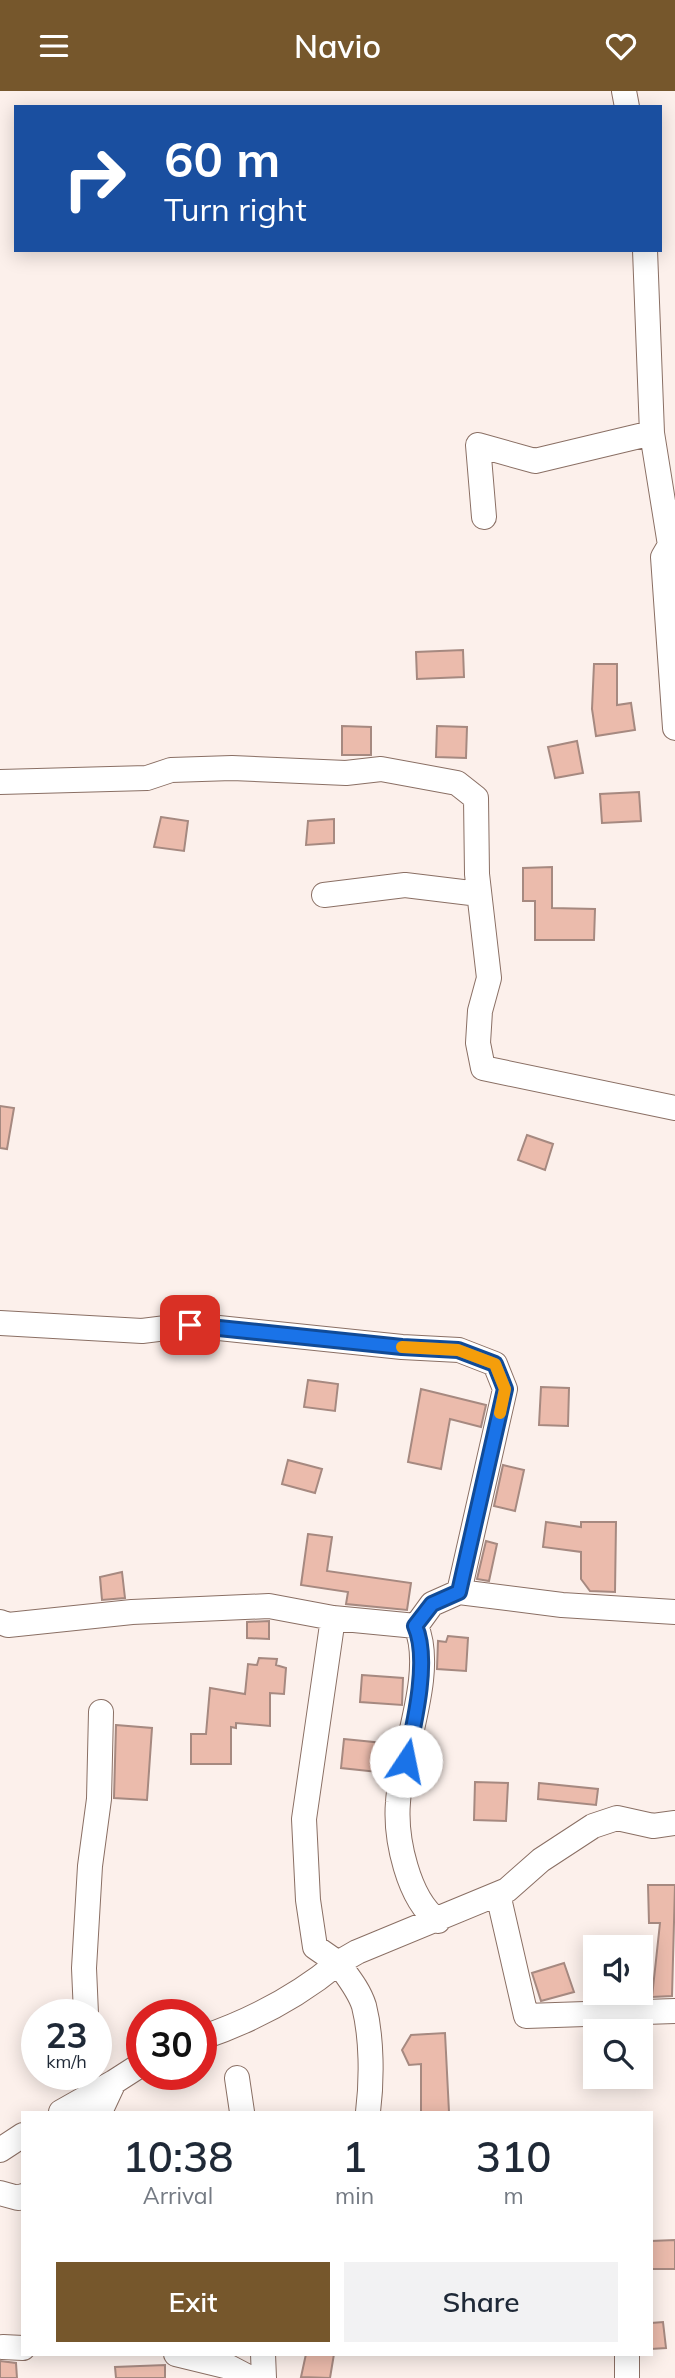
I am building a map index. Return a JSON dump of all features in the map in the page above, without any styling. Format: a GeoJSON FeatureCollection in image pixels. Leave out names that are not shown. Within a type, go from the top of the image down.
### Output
{"type":"FeatureCollection","features":[{"type":"Feature","properties":{"kind":"street"},"geometry":{"type":"LineString","coordinates":[[645,252],[652,433],[672,544],[663,557],[675,729]]}},
{"type":"Feature","properties":{"kind":"street"},"geometry":{"type":"LineString","coordinates":[[484,517],[478,445],[535,461],[652,433]]}},
{"type":"Feature","properties":{"kind":"street"},"geometry":{"type":"LineString","coordinates":[[0,782],[147,778],[171,770],[232,768],[346,773],[381,769],[457,783],[476,798],[479,894],[489,978],[480,1011],[479,1032],[483,1068],[675,1108]]}},
{"type":"Feature","properties":{"kind":"street"},"geometry":{"type":"LineString","coordinates":[[324,895],[405,885],[479,894]]}},
{"type":"Feature","properties":{"kind":"street"},"geometry":{"type":"LineString","coordinates":[[0,1323],[142,1331],[190,1325],[402,1347],[458,1350],[495,1364],[505,1389],[459,1592]]}},
{"type":"Feature","properties":{"kind":"street"},"geometry":{"type":"LineString","coordinates":[[415,1626],[432,1604],[459,1592],[562,1605],[675,1612]]}},
{"type":"Feature","properties":{"kind":"street"},"geometry":{"type":"LineString","coordinates":[[0,1622],[8,1625],[119,1613],[269,1606],[333,1618],[415,1626]]}},
{"type":"Feature","properties":{"kind":"street"},"geometry":{"type":"LineString","coordinates":[[333,1618],[304,1819],[308,1900],[315,1947],[338,1963],[355,1985],[364,2007],[370,2095],[368,2111]]}},
{"type":"Feature","properties":{"kind":"street"},"geometry":{"type":"LineString","coordinates":[[415,1626],[422,1640],[418,1691],[398,1803],[408,1879],[424,1911],[438,1921]]}},
{"type":"Feature","properties":{"kind":"street"},"geometry":{"type":"LineString","coordinates":[[85,1999],[84,1968],[90,1866],[99,1799],[101,1712]]}},
{"type":"Feature","properties":{"kind":"street"},"geometry":{"type":"LineString","coordinates":[[217,2033],[235,2027],[279,2004],[357,1952],[438,1921],[498,1894],[541,1860],[593,1826],[617,1818],[653,1826],[675,1823]]}},
{"type":"Feature","properties":{"kind":"street"},"geometry":{"type":"LineString","coordinates":[[498,1894],[526,2016],[675,2011]]}},
{"type":"Feature","properties":{"kind":"street"},"geometry":{"type":"LineString","coordinates":[[237,2078],[242,2111]]}},
{"type":"Feature","properties":{"kind":"street"},"geometry":{"type":"LineString","coordinates":[[62,2111],[89,2090]]}},
{"type":"Feature","properties":{"kind":"street"},"geometry":{"type":"LineString","coordinates":[[100,2111],[103,2090]]}},
{"type":"Feature","properties":{"kind":"street"},"geometry":{"type":"LineString","coordinates":[[0,2150],[21,2136]]}},
{"type":"Feature","properties":{"kind":"street"},"geometry":{"type":"LineString","coordinates":[[0,2193],[21,2197]]}},
{"type":"Feature","properties":{"kind":"street"},"geometry":{"type":"LineString","coordinates":[[184,2356],[229,2367],[250,2378]]}},
{"type":"Feature","properties":{"kind":"street"},"geometry":{"type":"LineString","coordinates":[[263,2356],[264,2378]]}},
{"type":"Feature","properties":{"kind":"street"},"geometry":{"type":"LineString","coordinates":[[627,2356],[627,2378]]}},
{"type":"Feature","properties":{"kind":"building"},"geometry":{"type":"Polygon","coordinates":[[[463,650],[464,677],[417,679],[416,652],[463,650]]]}},
{"type":"Feature","properties":{"kind":"building"},"geometry":{"type":"Polygon","coordinates":[[[594,664],[617,664],[617,705],[631,703],[635,730],[596,736],[592,709],[594,664]]]}},
{"type":"Feature","properties":{"kind":"building"},"geometry":{"type":"Polygon","coordinates":[[[342,726],[371,727],[371,755],[342,755],[342,726]]]}},
{"type":"Feature","properties":{"kind":"building"},"geometry":{"type":"Polygon","coordinates":[[[437,726],[467,727],[466,758],[436,757],[437,726]]]}},
{"type":"Feature","properties":{"kind":"building"},"geometry":{"type":"Polygon","coordinates":[[[577,741],[583,773],[555,778],[548,747],[577,741]]]}},
{"type":"Feature","properties":{"kind":"building"},"geometry":{"type":"Polygon","coordinates":[[[639,792],[641,821],[602,823],[600,794],[639,792]]]}},
{"type":"Feature","properties":{"kind":"building"},"geometry":{"type":"Polygon","coordinates":[[[161,817],[188,821],[184,851],[154,847],[161,817]]]}},
{"type":"Feature","properties":{"kind":"building"},"geometry":{"type":"Polygon","coordinates":[[[334,819],[334,843],[306,845],[308,821],[334,819]]]}},
{"type":"Feature","properties":{"kind":"building"},"geometry":{"type":"Polygon","coordinates":[[[552,867],[552,908],[595,909],[594,940],[535,940],[535,901],[523,901],[523,868],[552,867]]]}},
{"type":"Feature","properties":{"kind":"building"},"geometry":{"type":"Polygon","coordinates":[[[0,1106],[14,1108],[7,1149],[0,1148],[0,1106]]]}},
{"type":"Feature","properties":{"kind":"building"},"geometry":{"type":"Polygon","coordinates":[[[527,1135],[553,1144],[545,1170],[518,1160],[527,1135]]]}},
{"type":"Feature","properties":{"kind":"building"},"geometry":{"type":"Polygon","coordinates":[[[308,1380],[338,1384],[335,1411],[304,1407],[308,1380]]]}},
{"type":"Feature","properties":{"kind":"building"},"geometry":{"type":"Polygon","coordinates":[[[541,1387],[569,1388],[568,1426],[539,1425],[541,1387]]]}},
{"type":"Feature","properties":{"kind":"building"},"geometry":{"type":"Polygon","coordinates":[[[421,1389],[486,1405],[481,1427],[450,1419],[441,1469],[408,1462],[421,1389]]]}},
{"type":"Feature","properties":{"kind":"building"},"geometry":{"type":"Polygon","coordinates":[[[288,1460],[322,1469],[315,1493],[282,1484],[288,1460]]]}},
{"type":"Feature","properties":{"kind":"building"},"geometry":{"type":"Polygon","coordinates":[[[503,1465],[524,1470],[515,1511],[494,1506],[503,1465]]]}},
{"type":"Feature","properties":{"kind":"building"},"geometry":{"type":"Polygon","coordinates":[[[546,1522],[581,1527],[581,1522],[616,1522],[615,1592],[590,1591],[581,1579],[581,1552],[543,1547],[546,1522]]]}},
{"type":"Feature","properties":{"kind":"building"},"geometry":{"type":"Polygon","coordinates":[[[308,1534],[332,1537],[327,1571],[411,1583],[407,1610],[346,1604],[348,1592],[301,1585],[308,1534]]]}},
{"type":"Feature","properties":{"kind":"building"},"geometry":{"type":"Polygon","coordinates":[[[486,1541],[497,1544],[489,1581],[477,1579],[486,1541]]]}},
{"type":"Feature","properties":{"kind":"building"},"geometry":{"type":"Polygon","coordinates":[[[122,1572],[125,1598],[102,1600],[100,1577],[122,1572]]]}},
{"type":"Feature","properties":{"kind":"building"},"geometry":{"type":"Polygon","coordinates":[[[269,1621],[269,1639],[247,1638],[247,1622],[269,1621]]]}},
{"type":"Feature","properties":{"kind":"building"},"geometry":{"type":"Polygon","coordinates":[[[448,1636],[468,1638],[466,1671],[437,1669],[438,1641],[446,1642],[448,1636]]]}},
{"type":"Feature","properties":{"kind":"building"},"geometry":{"type":"Polygon","coordinates":[[[259,1658],[277,1659],[276,1665],[286,1668],[284,1694],[270,1693],[270,1726],[236,1723],[236,1728],[231,1727],[231,1764],[191,1764],[191,1734],[206,1734],[210,1688],[245,1694],[248,1664],[257,1665],[259,1658]]]}},
{"type":"Feature","properties":{"kind":"building"},"geometry":{"type":"Polygon","coordinates":[[[362,1675],[403,1678],[402,1705],[360,1702],[362,1675]]]}},
{"type":"Feature","properties":{"kind":"building"},"geometry":{"type":"Polygon","coordinates":[[[116,1725],[152,1728],[147,1800],[114,1798],[116,1725]]]}},
{"type":"Feature","properties":{"kind":"building"},"geometry":{"type":"Polygon","coordinates":[[[344,1739],[393,1744],[387,1773],[341,1768],[344,1739]]]}},
{"type":"Feature","properties":{"kind":"building"},"geometry":{"type":"Polygon","coordinates":[[[475,1782],[508,1783],[506,1821],[474,1820],[475,1782]]]}},
{"type":"Feature","properties":{"kind":"building"},"geometry":{"type":"Polygon","coordinates":[[[539,1783],[598,1789],[596,1805],[538,1799],[539,1783]]]}},
{"type":"Feature","properties":{"kind":"building"},"geometry":{"type":"Polygon","coordinates":[[[648,1885],[675,1885],[672,1996],[653,1997],[660,1923],[649,1923],[648,1885]]]}},
{"type":"Feature","properties":{"kind":"building"},"geometry":{"type":"Polygon","coordinates":[[[564,1963],[574,1992],[541,2001],[532,1973],[564,1963]]]}},
{"type":"Feature","properties":{"kind":"building"},"geometry":{"type":"Polygon","coordinates":[[[445,2033],[449,2111],[421,2111],[421,2064],[409,2065],[402,2050],[411,2035],[445,2033]]]}},
{"type":"Feature","properties":{"kind":"building"},"geometry":{"type":"Polygon","coordinates":[[[675,2240],[675,2269],[653,2269],[653,2241],[675,2240]]]}},
{"type":"Feature","properties":{"kind":"building"},"geometry":{"type":"Polygon","coordinates":[[[663,2322],[666,2348],[653,2349],[653,2323],[663,2322]]]}},
{"type":"Feature","properties":{"kind":"building"},"geometry":{"type":"Polygon","coordinates":[[[306,2356],[334,2356],[330,2378],[301,2377],[306,2356]]]}},
{"type":"Feature","properties":{"kind":"building"},"geometry":{"type":"Polygon","coordinates":[[[0,2361],[16,2363],[17,2378],[0,2378],[0,2361]]]}},
{"type":"Feature","properties":{"kind":"building"},"geometry":{"type":"Polygon","coordinates":[[[165,2365],[165,2378],[116,2378],[115,2367],[165,2365]]]}},
{"type":"Feature","properties":{"kind":"slow traffic"},"geometry":{"type":"LineString","coordinates":[[402,1347],[458,1350],[495,1364],[505,1389],[500,1413]]}},
{"type":"Feature","properties":{"kind":"route"},"geometry":{"type":"LineString","coordinates":[[190,1325],[402,1347],[458,1350],[495,1364],[505,1389],[459,1592],[432,1604],[415,1626],[422,1640],[418,1691],[406,1761]]}}]}
